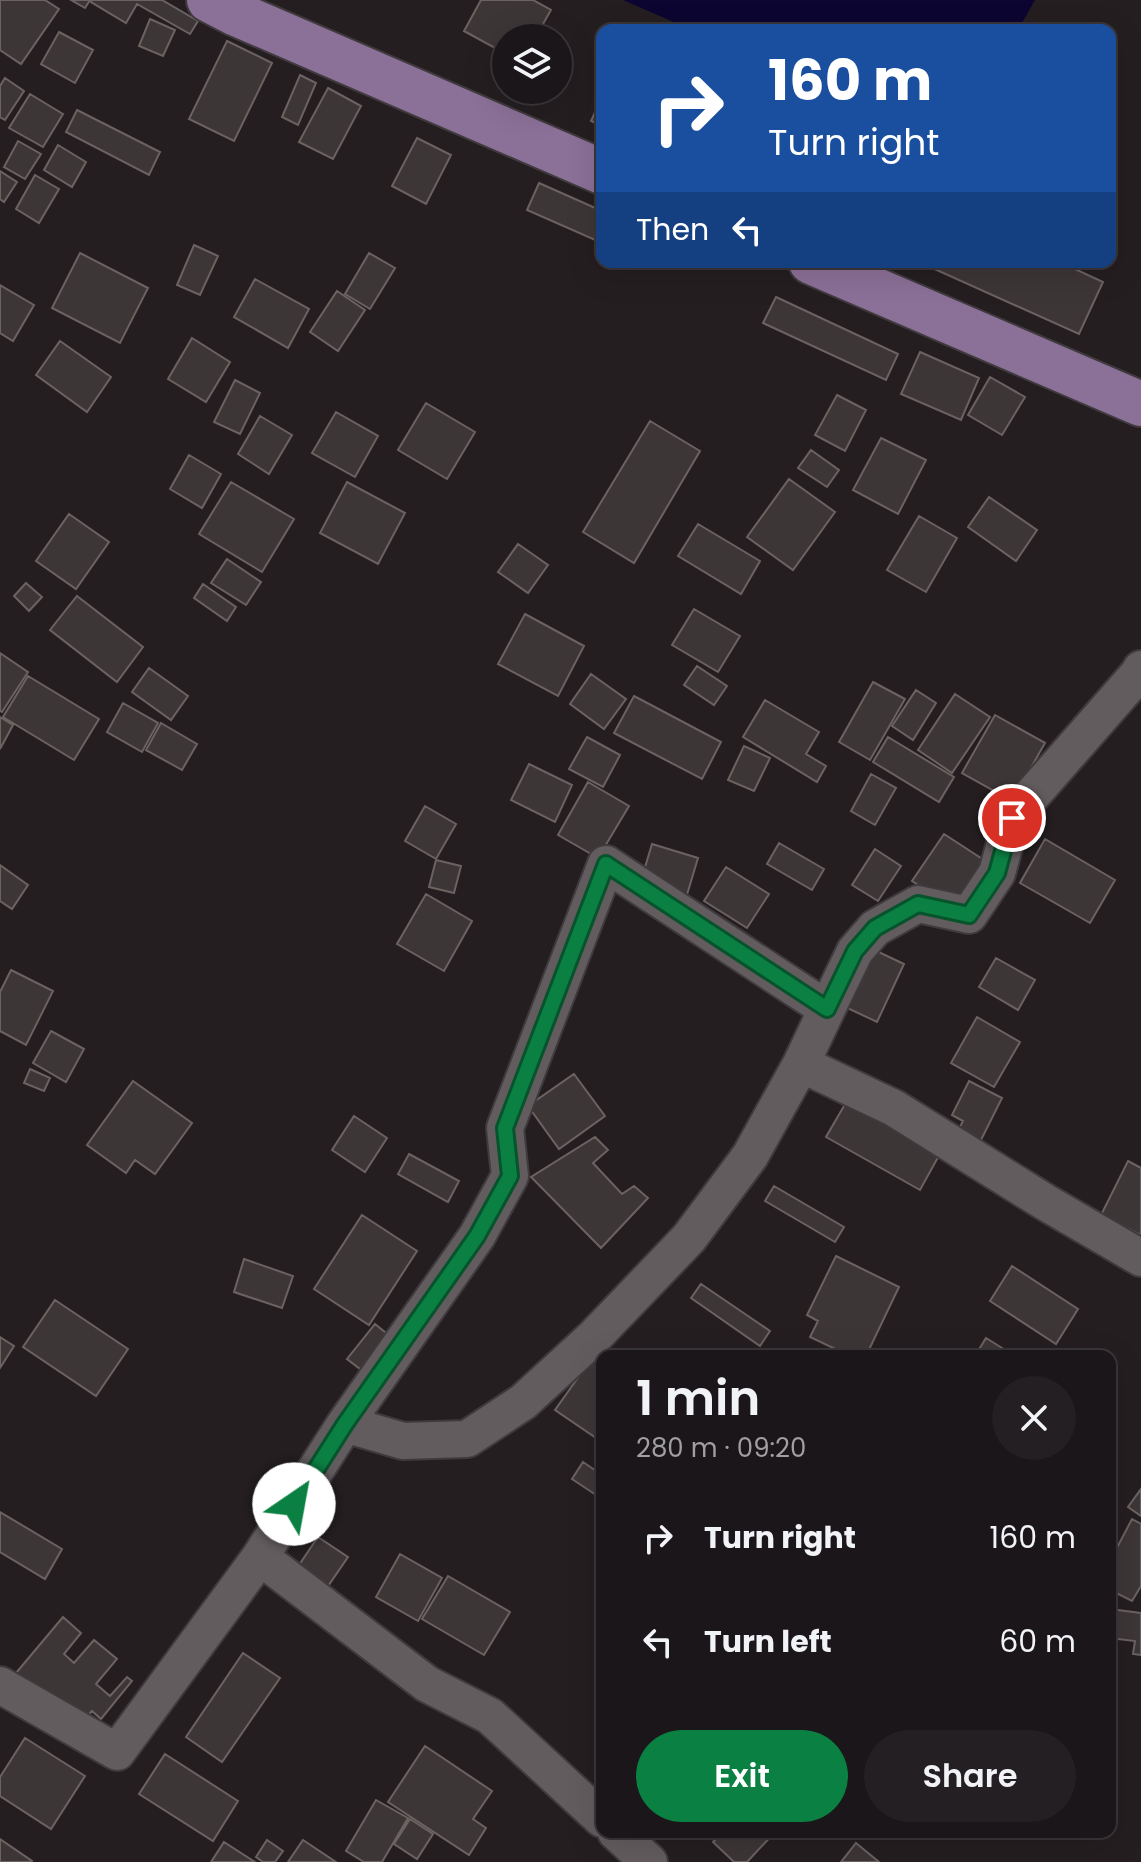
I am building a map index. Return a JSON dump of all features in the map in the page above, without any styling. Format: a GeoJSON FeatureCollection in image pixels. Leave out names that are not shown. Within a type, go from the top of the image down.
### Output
{"type":"FeatureCollection","features":[{"type":"Feature","properties":{"kind":"main road"},"geometry":{"type":"LineString","coordinates":[[229,4],[596,169]]}},
{"type":"Feature","properties":{"kind":"main road"},"geometry":{"type":"LineString","coordinates":[[825,268],[1141,404]]}},
{"type":"Feature","properties":{"kind":"street"},"geometry":{"type":"LineString","coordinates":[[345,1424],[403,1441],[467,1439],[523,1402],[594,1337],[689,1238],[750,1156],[801,1064],[855,951],[875,928],[918,904],[969,915],[997,873],[1012,818],[1141,669]]}},
{"type":"Feature","properties":{"kind":"street"},"geometry":{"type":"LineString","coordinates":[[0,1685],[117,1752],[260,1557],[345,1424],[477,1236],[510,1176],[505,1128],[606,864],[827,1009]]}},
{"type":"Feature","properties":{"kind":"street"},"geometry":{"type":"LineString","coordinates":[[801,1064],[894,1108],[1141,1258]]}},
{"type":"Feature","properties":{"kind":"street"},"geometry":{"type":"LineString","coordinates":[[260,1557],[427,1684],[490,1716],[596,1813]]}},
{"type":"Feature","properties":{"kind":"street"},"geometry":{"type":"LineString","coordinates":[[623,1838],[649,1862]]}},
{"type":"Feature","properties":{"kind":"shaded area"},"geometry":{"type":"Polygon","coordinates":[[[623,0],[1035,0],[1021,24],[678,24],[623,0]]]}},
{"type":"Feature","properties":{"kind":"building"},"geometry":{"type":"Polygon","coordinates":[[[0,0],[45,0],[59,9],[21,64],[0,50],[0,0]]]}},
{"type":"Feature","properties":{"kind":"building"},"geometry":{"type":"Polygon","coordinates":[[[71,0],[90,0],[85,8],[71,0]]]}},
{"type":"Feature","properties":{"kind":"building"},"geometry":{"type":"Polygon","coordinates":[[[92,0],[162,0],[198,21],[190,34],[137,4],[126,23],[92,0]]]}},
{"type":"Feature","properties":{"kind":"building"},"geometry":{"type":"Polygon","coordinates":[[[481,0],[533,0],[551,10],[543,24],[492,24],[492,46],[464,31],[481,0]]]}},
{"type":"Feature","properties":{"kind":"building"},"geometry":{"type":"Polygon","coordinates":[[[150,19],[175,30],[163,56],[139,46],[150,19]]]}},
{"type":"Feature","properties":{"kind":"building"},"geometry":{"type":"Polygon","coordinates":[[[59,32],[93,50],[75,83],[41,64],[59,32]]]}},
{"type":"Feature","properties":{"kind":"building"},"geometry":{"type":"Polygon","coordinates":[[[227,41],[272,63],[234,141],[189,119],[227,41]]]}},
{"type":"Feature","properties":{"kind":"building"},"geometry":{"type":"Polygon","coordinates":[[[300,75],[316,83],[298,125],[282,117],[300,75]]]}},
{"type":"Feature","properties":{"kind":"building"},"geometry":{"type":"Polygon","coordinates":[[[5,78],[24,91],[5,120],[0,117],[0,86],[5,78]]]}},
{"type":"Feature","properties":{"kind":"building"},"geometry":{"type":"Polygon","coordinates":[[[328,88],[361,106],[333,159],[299,142],[328,88]]]}},
{"type":"Feature","properties":{"kind":"building"},"geometry":{"type":"Polygon","coordinates":[[[30,94],[63,114],[43,147],[9,128],[30,94]]]}},
{"type":"Feature","properties":{"kind":"building"},"geometry":{"type":"Polygon","coordinates":[[[77,110],[160,152],[149,175],[66,132],[77,110]]]}},
{"type":"Feature","properties":{"kind":"building"},"geometry":{"type":"Polygon","coordinates":[[[417,138],[451,155],[426,204],[392,186],[417,138]]]}},
{"type":"Feature","properties":{"kind":"building"},"geometry":{"type":"Polygon","coordinates":[[[18,141],[41,154],[25,179],[4,167],[18,141]]]}},
{"type":"Feature","properties":{"kind":"building"},"geometry":{"type":"Polygon","coordinates":[[[58,145],[86,162],[72,187],[44,170],[58,145]]]}},
{"type":"Feature","properties":{"kind":"building"},"geometry":{"type":"Polygon","coordinates":[[[0,171],[17,182],[4,202],[0,199],[0,171]]]}},
{"type":"Feature","properties":{"kind":"building"},"geometry":{"type":"Polygon","coordinates":[[[35,175],[59,189],[39,223],[16,209],[35,175]]]}},
{"type":"Feature","properties":{"kind":"building"},"geometry":{"type":"Polygon","coordinates":[[[539,183],[596,208],[596,240],[527,210],[539,183]]]}},
{"type":"Feature","properties":{"kind":"building"},"geometry":{"type":"Polygon","coordinates":[[[194,245],[218,256],[200,295],[177,285],[194,245]]]}},
{"type":"Feature","properties":{"kind":"building"},"geometry":{"type":"Polygon","coordinates":[[[80,253],[148,288],[120,343],[52,308],[80,253]]]}},
{"type":"Feature","properties":{"kind":"building"},"geometry":{"type":"Polygon","coordinates":[[[369,253],[395,268],[370,309],[345,294],[369,253]]]}},
{"type":"Feature","properties":{"kind":"building"},"geometry":{"type":"Polygon","coordinates":[[[932,268],[1073,268],[1103,282],[1079,334],[932,268]]]}},
{"type":"Feature","properties":{"kind":"building"},"geometry":{"type":"Polygon","coordinates":[[[255,279],[309,309],[288,348],[234,317],[255,279]]]}},
{"type":"Feature","properties":{"kind":"building"},"geometry":{"type":"Polygon","coordinates":[[[0,285],[34,305],[13,341],[0,333],[0,285]]]}},
{"type":"Feature","properties":{"kind":"building"},"geometry":{"type":"Polygon","coordinates":[[[337,291],[365,310],[338,351],[310,332],[337,291]]]}},
{"type":"Feature","properties":{"kind":"building"},"geometry":{"type":"Polygon","coordinates":[[[776,297],[898,354],[886,380],[763,323],[776,297]]]}},
{"type":"Feature","properties":{"kind":"building"},"geometry":{"type":"Polygon","coordinates":[[[192,338],[230,362],[206,402],[168,379],[192,338]]]}},
{"type":"Feature","properties":{"kind":"building"},"geometry":{"type":"Polygon","coordinates":[[[60,341],[111,377],[87,412],[36,375],[60,341]]]}},
{"type":"Feature","properties":{"kind":"building"},"geometry":{"type":"Polygon","coordinates":[[[920,352],[979,378],[961,420],[901,394],[920,352]]]}},
{"type":"Feature","properties":{"kind":"building"},"geometry":{"type":"Polygon","coordinates":[[[990,377],[1025,397],[1002,435],[968,415],[990,377]]]}},
{"type":"Feature","properties":{"kind":"building"},"geometry":{"type":"Polygon","coordinates":[[[235,380],[260,393],[240,434],[214,422],[235,380]]]}},
{"type":"Feature","properties":{"kind":"building"},"geometry":{"type":"Polygon","coordinates":[[[837,395],[866,410],[845,451],[815,435],[837,395]]]}},
{"type":"Feature","properties":{"kind":"building"},"geometry":{"type":"Polygon","coordinates":[[[426,403],[475,432],[447,479],[398,450],[426,403]]]}},
{"type":"Feature","properties":{"kind":"building"},"geometry":{"type":"Polygon","coordinates":[[[336,412],[378,436],[355,477],[312,453],[336,412]]]}},
{"type":"Feature","properties":{"kind":"building"},"geometry":{"type":"Polygon","coordinates":[[[260,416],[292,435],[269,474],[238,454],[260,416]]]}},
{"type":"Feature","properties":{"kind":"building"},"geometry":{"type":"Polygon","coordinates":[[[650,421],[700,451],[634,563],[583,532],[650,421]]]}},
{"type":"Feature","properties":{"kind":"building"},"geometry":{"type":"Polygon","coordinates":[[[881,438],[926,460],[898,514],[853,490],[881,438]]]}},
{"type":"Feature","properties":{"kind":"building"},"geometry":{"type":"Polygon","coordinates":[[[811,450],[839,470],[827,487],[798,468],[811,450]]]}},
{"type":"Feature","properties":{"kind":"building"},"geometry":{"type":"Polygon","coordinates":[[[189,455],[221,474],[202,508],[170,489],[189,455]]]}},
{"type":"Feature","properties":{"kind":"building"},"geometry":{"type":"Polygon","coordinates":[[[789,479],[835,512],[793,570],[747,537],[789,479]]]}},
{"type":"Feature","properties":{"kind":"building"},"geometry":{"type":"Polygon","coordinates":[[[231,482],[294,519],[262,572],[199,534],[231,482]]]}},
{"type":"Feature","properties":{"kind":"building"},"geometry":{"type":"Polygon","coordinates":[[[347,482],[405,513],[378,564],[320,533],[347,482]]]}},
{"type":"Feature","properties":{"kind":"building"},"geometry":{"type":"Polygon","coordinates":[[[989,497],[1037,530],[1016,561],[968,527],[989,497]]]}},
{"type":"Feature","properties":{"kind":"building"},"geometry":{"type":"Polygon","coordinates":[[[69,514],[109,542],[76,589],[36,561],[69,514]]]}},
{"type":"Feature","properties":{"kind":"building"},"geometry":{"type":"Polygon","coordinates":[[[919,516],[957,538],[926,592],[887,570],[919,516]]]}},
{"type":"Feature","properties":{"kind":"building"},"geometry":{"type":"Polygon","coordinates":[[[698,524],[760,561],[741,594],[678,556],[698,524]]]}},
{"type":"Feature","properties":{"kind":"building"},"geometry":{"type":"Polygon","coordinates":[[[518,544],[548,565],[528,593],[498,572],[518,544]]]}},
{"type":"Feature","properties":{"kind":"building"},"geometry":{"type":"Polygon","coordinates":[[[227,559],[261,582],[246,605],[211,583],[227,559]]]}},
{"type":"Feature","properties":{"kind":"building"},"geometry":{"type":"Polygon","coordinates":[[[26,583],[42,597],[29,611],[14,596],[26,583]]]}},
{"type":"Feature","properties":{"kind":"building"},"geometry":{"type":"Polygon","coordinates":[[[203,584],[236,607],[227,621],[194,598],[203,584]]]}},
{"type":"Feature","properties":{"kind":"building"},"geometry":{"type":"Polygon","coordinates":[[[77,596],[143,647],[117,682],[50,630],[77,596]]]}},
{"type":"Feature","properties":{"kind":"building"},"geometry":{"type":"Polygon","coordinates":[[[694,609],[740,636],[718,672],[672,645],[694,609]]]}},
{"type":"Feature","properties":{"kind":"building"},"geometry":{"type":"Polygon","coordinates":[[[525,614],[584,646],[558,696],[498,664],[525,614]]]}},
{"type":"Feature","properties":{"kind":"building"},"geometry":{"type":"Polygon","coordinates":[[[0,653],[28,672],[2,712],[0,711],[0,653]]]}},
{"type":"Feature","properties":{"kind":"building"},"geometry":{"type":"Polygon","coordinates":[[[697,666],[727,686],[714,705],[684,685],[697,666]]]}},
{"type":"Feature","properties":{"kind":"building"},"geometry":{"type":"Polygon","coordinates":[[[149,668],[188,696],[171,720],[132,692],[149,668]]]}},
{"type":"Feature","properties":{"kind":"building"},"geometry":{"type":"Polygon","coordinates":[[[591,674],[626,699],[604,729],[570,704],[591,674]]]}},
{"type":"Feature","properties":{"kind":"building"},"geometry":{"type":"Polygon","coordinates":[[[28,676],[99,719],[74,760],[3,717],[28,676]]]}},
{"type":"Feature","properties":{"kind":"building"},"geometry":{"type":"Polygon","coordinates":[[[873,682],[905,699],[870,760],[839,742],[873,682]]]}},
{"type":"Feature","properties":{"kind":"building"},"geometry":{"type":"Polygon","coordinates":[[[916,690],[936,703],[913,740],[892,726],[916,690]]]}},
{"type":"Feature","properties":{"kind":"building"},"geometry":{"type":"Polygon","coordinates":[[[955,694],[990,717],[952,773],[918,750],[955,694]]]}},
{"type":"Feature","properties":{"kind":"building"},"geometry":{"type":"Polygon","coordinates":[[[634,696],[721,742],[702,779],[614,733],[634,696]]]}},
{"type":"Feature","properties":{"kind":"building"},"geometry":{"type":"Polygon","coordinates":[[[765,700],[819,732],[806,754],[826,766],[817,782],[743,737],[765,700]]]}},
{"type":"Feature","properties":{"kind":"building"},"geometry":{"type":"Polygon","coordinates":[[[123,703],[158,723],[142,752],[107,732],[123,703]]]}},
{"type":"Feature","properties":{"kind":"building"},"geometry":{"type":"Polygon","coordinates":[[[995,715],[1045,743],[1012,801],[962,773],[995,715]]]}},
{"type":"Feature","properties":{"kind":"building"},"geometry":{"type":"Polygon","coordinates":[[[0,717],[13,725],[0,749],[0,717]]]}},
{"type":"Feature","properties":{"kind":"building"},"geometry":{"type":"Polygon","coordinates":[[[161,723],[197,744],[182,770],[146,750],[161,723]]]}},
{"type":"Feature","properties":{"kind":"building"},"geometry":{"type":"Polygon","coordinates":[[[587,737],[620,755],[603,787],[569,769],[587,737]]]}},
{"type":"Feature","properties":{"kind":"building"},"geometry":{"type":"Polygon","coordinates":[[[888,737],[954,777],[939,802],[873,762],[888,737]]]}},
{"type":"Feature","properties":{"kind":"building"},"geometry":{"type":"Polygon","coordinates":[[[744,746],[770,758],[754,791],[728,780],[744,746]]]}},
{"type":"Feature","properties":{"kind":"building"},"geometry":{"type":"Polygon","coordinates":[[[529,764],[572,785],[555,822],[511,800],[529,764]]]}},
{"type":"Feature","properties":{"kind":"building"},"geometry":{"type":"Polygon","coordinates":[[[871,774],[896,788],[875,825],[851,811],[871,774]]]}},
{"type":"Feature","properties":{"kind":"building"},"geometry":{"type":"Polygon","coordinates":[[[588,782],[629,806],[598,858],[558,835],[588,782]]]}},
{"type":"Feature","properties":{"kind":"building"},"geometry":{"type":"Polygon","coordinates":[[[425,806],[456,824],[436,859],[405,841],[425,806]]]}},
{"type":"Feature","properties":{"kind":"building"},"geometry":{"type":"Polygon","coordinates":[[[944,834],[987,862],[955,910],[912,881],[944,834]]]}},
{"type":"Feature","properties":{"kind":"building"},"geometry":{"type":"Polygon","coordinates":[[[1045,839],[1115,880],[1090,923],[1020,883],[1045,839]]]}},
{"type":"Feature","properties":{"kind":"building"},"geometry":{"type":"Polygon","coordinates":[[[779,843],[824,869],[812,890],[767,864],[779,843]]]}},
{"type":"Feature","properties":{"kind":"building"},"geometry":{"type":"Polygon","coordinates":[[[652,844],[698,858],[686,898],[640,884],[652,844]]]}},
{"type":"Feature","properties":{"kind":"building"},"geometry":{"type":"Polygon","coordinates":[[[875,849],[901,866],[878,901],[852,885],[875,849]]]}},
{"type":"Feature","properties":{"kind":"building"},"geometry":{"type":"Polygon","coordinates":[[[436,860],[461,866],[454,893],[429,887],[436,860]]]}},
{"type":"Feature","properties":{"kind":"building"},"geometry":{"type":"Polygon","coordinates":[[[0,865],[28,885],[12,909],[0,901],[0,865]]]}},
{"type":"Feature","properties":{"kind":"building"},"geometry":{"type":"Polygon","coordinates":[[[726,867],[769,894],[747,928],[704,901],[726,867]]]}},
{"type":"Feature","properties":{"kind":"building"},"geometry":{"type":"Polygon","coordinates":[[[426,894],[472,921],[444,971],[397,944],[426,894]]]}},
{"type":"Feature","properties":{"kind":"building"},"geometry":{"type":"Polygon","coordinates":[[[866,946],[904,964],[877,1022],[839,1004],[866,946]]]}},
{"type":"Feature","properties":{"kind":"building"},"geometry":{"type":"Polygon","coordinates":[[[996,958],[1035,980],[1018,1010],[979,987],[996,958]]]}},
{"type":"Feature","properties":{"kind":"building"},"geometry":{"type":"Polygon","coordinates":[[[11,970],[53,991],[26,1045],[0,1031],[0,992],[11,970]]]}},
{"type":"Feature","properties":{"kind":"building"},"geometry":{"type":"Polygon","coordinates":[[[977,1017],[1020,1042],[994,1087],[951,1063],[977,1017]]]}},
{"type":"Feature","properties":{"kind":"building"},"geometry":{"type":"Polygon","coordinates":[[[51,1031],[84,1049],[66,1082],[33,1063],[51,1031]]]}},
{"type":"Feature","properties":{"kind":"building"},"geometry":{"type":"Polygon","coordinates":[[[30,1069],[50,1078],[44,1091],[24,1083],[30,1069]]]}},
{"type":"Feature","properties":{"kind":"building"},"geometry":{"type":"Polygon","coordinates":[[[574,1074],[605,1116],[559,1149],[528,1106],[574,1074]]]}},
{"type":"Feature","properties":{"kind":"building"},"geometry":{"type":"Polygon","coordinates":[[[133,1081],[192,1123],[155,1174],[135,1160],[126,1173],[87,1145],[133,1081]]]}},
{"type":"Feature","properties":{"kind":"building"},"geometry":{"type":"Polygon","coordinates":[[[969,1081],[1002,1098],[976,1150],[954,1139],[963,1121],[952,1115],[969,1081]]]}},
{"type":"Feature","properties":{"kind":"building"},"geometry":{"type":"Polygon","coordinates":[[[848,1099],[941,1152],[920,1190],[826,1137],[848,1099]]]}},
{"type":"Feature","properties":{"kind":"building"},"geometry":{"type":"Polygon","coordinates":[[[354,1116],[387,1138],[365,1172],[332,1150],[354,1116]]]}},
{"type":"Feature","properties":{"kind":"building"},"geometry":{"type":"Polygon","coordinates":[[[595,1137],[608,1150],[593,1163],[622,1194],[634,1186],[648,1198],[601,1248],[531,1177],[595,1137]]]}},
{"type":"Feature","properties":{"kind":"building"},"geometry":{"type":"Polygon","coordinates":[[[409,1154],[459,1181],[448,1202],[398,1174],[409,1154]]]}},
{"type":"Feature","properties":{"kind":"building"},"geometry":{"type":"Polygon","coordinates":[[[1128,1161],[1141,1168],[1141,1235],[1101,1215],[1128,1161]]]}},
{"type":"Feature","properties":{"kind":"building"},"geometry":{"type":"Polygon","coordinates":[[[774,1186],[844,1227],[835,1242],[765,1201],[774,1186]]]}},
{"type":"Feature","properties":{"kind":"building"},"geometry":{"type":"Polygon","coordinates":[[[362,1215],[417,1251],[369,1325],[314,1289],[362,1215]]]}},
{"type":"Feature","properties":{"kind":"building"},"geometry":{"type":"Polygon","coordinates":[[[836,1256],[899,1287],[869,1350],[837,1350],[810,1337],[818,1321],[807,1315],[836,1256]]]}},
{"type":"Feature","properties":{"kind":"building"},"geometry":{"type":"Polygon","coordinates":[[[244,1259],[293,1276],[282,1308],[234,1292],[244,1259]]]}},
{"type":"Feature","properties":{"kind":"building"},"geometry":{"type":"Polygon","coordinates":[[[1012,1266],[1078,1309],[1056,1344],[990,1301],[1012,1266]]]}},
{"type":"Feature","properties":{"kind":"building"},"geometry":{"type":"Polygon","coordinates":[[[701,1284],[770,1331],[760,1346],[691,1298],[701,1284]]]}},
{"type":"Feature","properties":{"kind":"building"},"geometry":{"type":"Polygon","coordinates":[[[55,1300],[128,1349],[96,1396],[23,1347],[55,1300]]]}},
{"type":"Feature","properties":{"kind":"building"},"geometry":{"type":"Polygon","coordinates":[[[375,1324],[391,1337],[364,1372],[347,1359],[375,1324]]]}},
{"type":"Feature","properties":{"kind":"building"},"geometry":{"type":"Polygon","coordinates":[[[0,1337],[14,1346],[0,1368],[0,1337]]]}},
{"type":"Feature","properties":{"kind":"building"},"geometry":{"type":"Polygon","coordinates":[[[986,1338],[1005,1350],[979,1350],[986,1338]]]}},
{"type":"Feature","properties":{"kind":"building"},"geometry":{"type":"Polygon","coordinates":[[[592,1358],[596,1361],[596,1438],[555,1410],[592,1358]]]}},
{"type":"Feature","properties":{"kind":"building"},"geometry":{"type":"Polygon","coordinates":[[[583,1462],[596,1471],[596,1495],[572,1479],[583,1462]]]}},
{"type":"Feature","properties":{"kind":"building"},"geometry":{"type":"Polygon","coordinates":[[[1141,1489],[1141,1516],[1128,1507],[1141,1489]]]}},
{"type":"Feature","properties":{"kind":"building"},"geometry":{"type":"Polygon","coordinates":[[[0,1512],[62,1549],[45,1579],[0,1552],[0,1512]]]}},
{"type":"Feature","properties":{"kind":"building"},"geometry":{"type":"Polygon","coordinates":[[[1132,1519],[1141,1524],[1141,1586],[1132,1601],[1116,1593],[1116,1550],[1132,1519]]]}},
{"type":"Feature","properties":{"kind":"building"},"geometry":{"type":"Polygon","coordinates":[[[318,1537],[348,1557],[326,1589],[297,1568],[318,1537]]]}},
{"type":"Feature","properties":{"kind":"building"},"geometry":{"type":"Polygon","coordinates":[[[400,1554],[442,1578],[418,1621],[376,1597],[400,1554]]]}},
{"type":"Feature","properties":{"kind":"building"},"geometry":{"type":"Polygon","coordinates":[[[448,1576],[510,1612],[484,1655],[422,1619],[448,1576]]]}},
{"type":"Feature","properties":{"kind":"building"},"geometry":{"type":"Polygon","coordinates":[[[1116,1610],[1141,1613],[1141,1655],[1133,1654],[1135,1641],[1116,1639],[1116,1610]]]}},
{"type":"Feature","properties":{"kind":"building"},"geometry":{"type":"Polygon","coordinates":[[[63,1617],[81,1633],[64,1654],[74,1663],[94,1640],[117,1659],[96,1684],[110,1696],[127,1677],[132,1681],[101,1719],[92,1711],[82,1722],[16,1673],[63,1617]]]}},
{"type":"Feature","properties":{"kind":"building"},"geometry":{"type":"Polygon","coordinates":[[[243,1653],[280,1678],[222,1762],[186,1737],[243,1653]]]}},
{"type":"Feature","properties":{"kind":"building"},"geometry":{"type":"Polygon","coordinates":[[[25,1738],[85,1776],[51,1829],[0,1796],[0,1777],[25,1738]]]}},
{"type":"Feature","properties":{"kind":"building"},"geometry":{"type":"Polygon","coordinates":[[[425,1746],[492,1791],[473,1819],[486,1828],[469,1855],[388,1802],[425,1746]]]}},
{"type":"Feature","properties":{"kind":"building"},"geometry":{"type":"Polygon","coordinates":[[[165,1754],[238,1801],[213,1841],[139,1794],[165,1754]]]}},
{"type":"Feature","properties":{"kind":"building"},"geometry":{"type":"Polygon","coordinates":[[[376,1800],[408,1818],[382,1862],[364,1862],[346,1851],[376,1800]]]}},
{"type":"Feature","properties":{"kind":"building"},"geometry":{"type":"Polygon","coordinates":[[[410,1819],[433,1834],[417,1859],[394,1844],[410,1819]]]}},
{"type":"Feature","properties":{"kind":"building"},"geometry":{"type":"Polygon","coordinates":[[[717,1838],[769,1838],[747,1862],[734,1862],[713,1842],[717,1838]]]}},
{"type":"Feature","properties":{"kind":"building"},"geometry":{"type":"Polygon","coordinates":[[[0,1839],[32,1861],[0,1862],[0,1839]]]}},
{"type":"Feature","properties":{"kind":"building"},"geometry":{"type":"Polygon","coordinates":[[[267,1840],[283,1851],[275,1862],[263,1862],[256,1857],[267,1840]]]}},
{"type":"Feature","properties":{"kind":"building"},"geometry":{"type":"Polygon","coordinates":[[[303,1840],[336,1862],[288,1862],[303,1840]]]}},
{"type":"Feature","properties":{"kind":"building"},"geometry":{"type":"Polygon","coordinates":[[[224,1842],[255,1862],[211,1862],[224,1842]]]}},
{"type":"Feature","properties":{"kind":"building"},"geometry":{"type":"Polygon","coordinates":[[[856,1843],[879,1862],[841,1862],[856,1843]]]}},
{"type":"Feature","properties":{"kind":"route"},"geometry":{"type":"LineString","coordinates":[[294,1504],[345,1424],[477,1236],[510,1176],[505,1128],[606,864],[827,1009],[855,951],[875,928],[918,904],[969,915],[997,873],[1012,818]]}}]}
